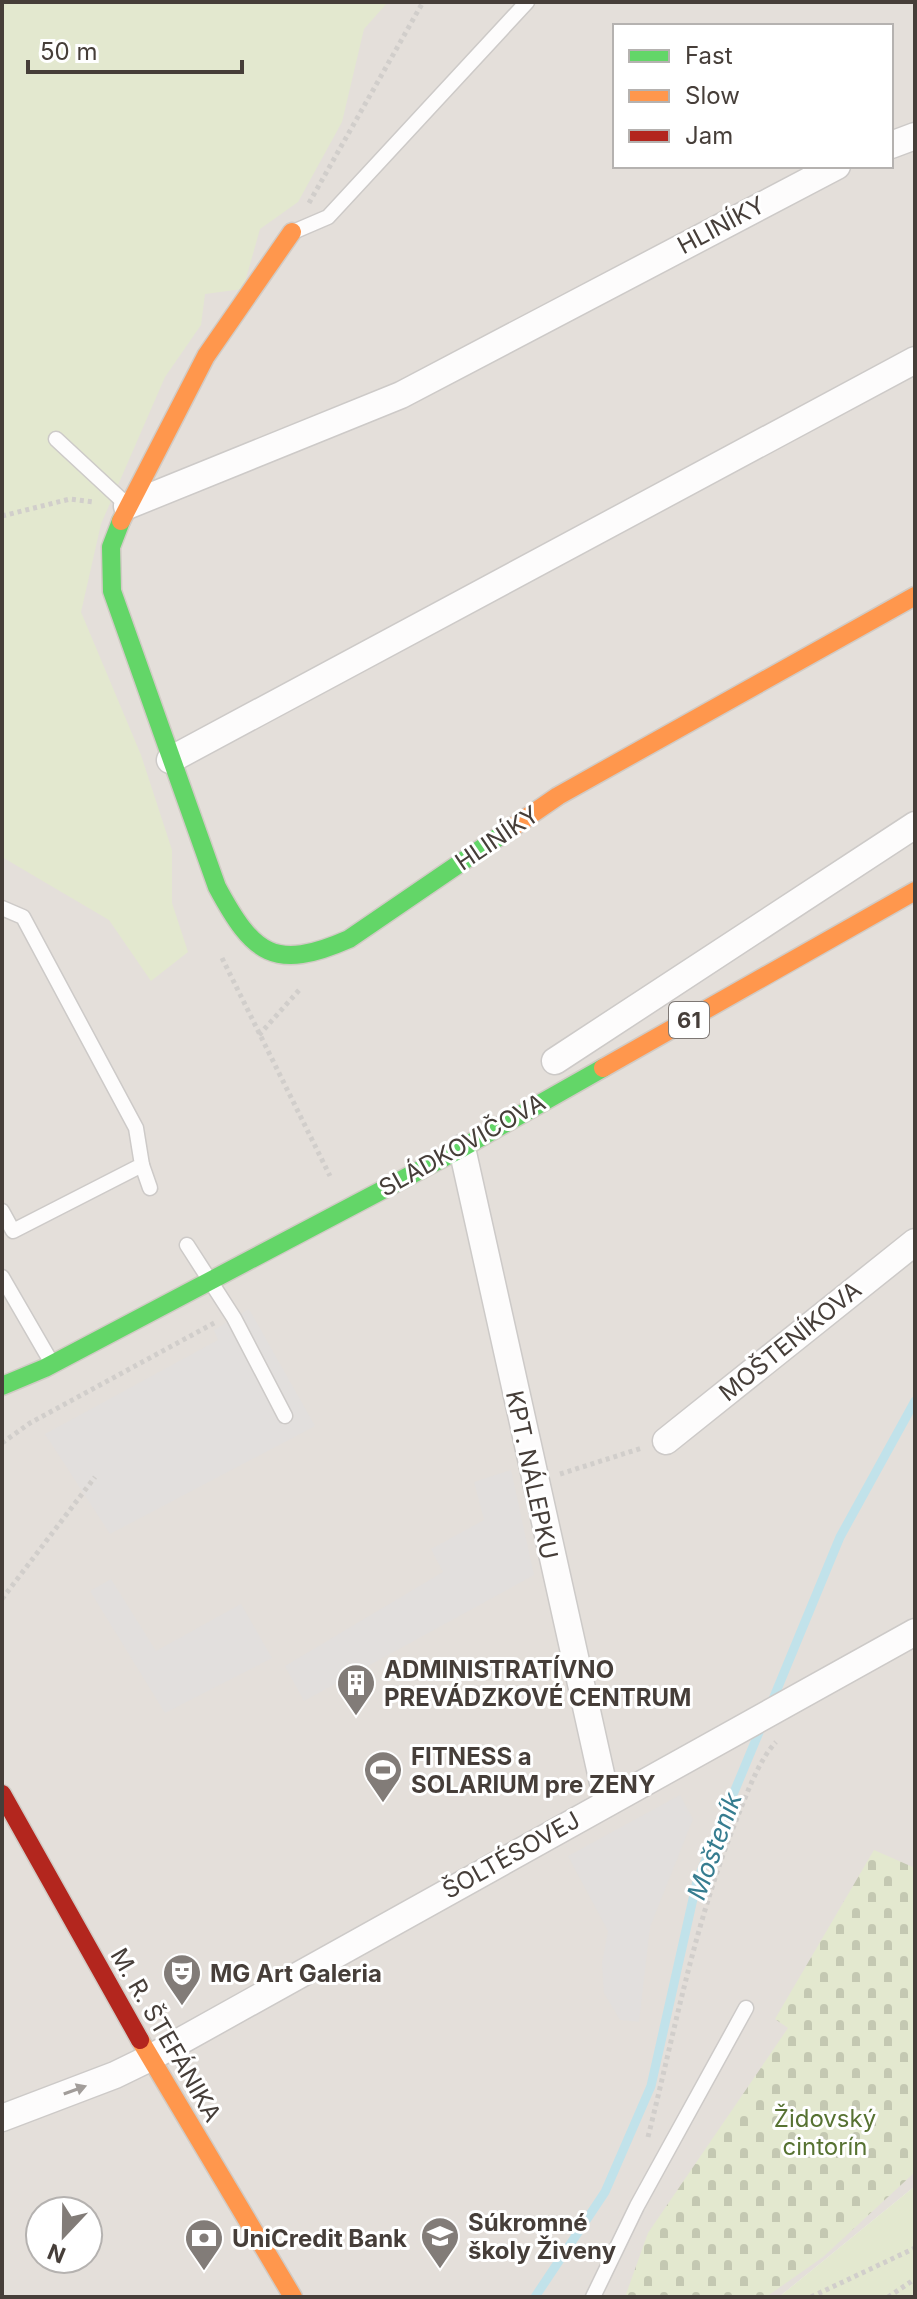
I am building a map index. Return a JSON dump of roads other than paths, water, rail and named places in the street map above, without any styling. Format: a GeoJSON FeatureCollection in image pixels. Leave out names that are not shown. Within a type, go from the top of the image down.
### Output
{"type":"FeatureCollection","features":[{"type":"Feature","properties":{"kind":"main road","name":"HLINÍKY"},"geometry":{"type":"LineString","coordinates":[[292,232],[206,356],[127,506],[111,547],[112,591],[217,887],[241,931],[279,954],[299,956],[349,939],[558,796],[915,596]]}},
{"type":"Feature","properties":{"kind":"main road","name":"SLÁDKOVIČOVA"},"geometry":{"type":"LineString","coordinates":[[8,1393],[48,1366],[462,1148],[915,891]]}},
{"type":"Feature","properties":{"kind":"main road"},"geometry":{"type":"LineString","coordinates":[[551,1095],[555,1061]]}},
{"type":"Feature","properties":{"kind":"main road","name":"M. R. ŠTEFÁNIKA"},"geometry":{"type":"LineString","coordinates":[[2,1794],[150,2058],[293,2297]]}},
{"type":"Feature","properties":{"kind":"street"},"geometry":{"type":"LineString","coordinates":[[893,144],[915,136]]}},
{"type":"Feature","properties":{"kind":"street","name":"HLINÍKY"},"geometry":{"type":"LineString","coordinates":[[127,506],[401,395],[833,168]]}},
{"type":"Feature","properties":{"kind":"street"},"geometry":{"type":"LineString","coordinates":[[170,760],[915,360]]}},
{"type":"Feature","properties":{"kind":"street","name":"SLÁDKOVIČOVA"},"geometry":{"type":"LineString","coordinates":[[555,1061],[915,825]]}},
{"type":"Feature","properties":{"kind":"street","name":"KPT. NÁLEPKU"},"geometry":{"type":"LineString","coordinates":[[462,1148],[546,1538],[607,1801]]}},
{"type":"Feature","properties":{"kind":"street","name":"MOŠTENÍKOVA"},"geometry":{"type":"LineString","coordinates":[[666,1441],[915,1242]]}},
{"type":"Feature","properties":{"kind":"street","name":"ŠOLTÉSOVEJ"},"geometry":{"type":"LineString","coordinates":[[2,2118],[115,2075],[150,2058],[915,1632]]}},
{"type":"Feature","properties":{"kind":"lane"},"geometry":{"type":"LineString","coordinates":[[292,232],[328,217],[527,2]]}},
{"type":"Feature","properties":{"kind":"lane"},"geometry":{"type":"LineString","coordinates":[[56,439],[127,506]]}},
{"type":"Feature","properties":{"kind":"lane"},"geometry":{"type":"LineString","coordinates":[[2,908],[23,917],[136,1128],[142,1165],[150,1188]]}},
{"type":"Feature","properties":{"kind":"lane"},"geometry":{"type":"LineString","coordinates":[[2,1211],[13,1231],[142,1165]]}},
{"type":"Feature","properties":{"kind":"lane"},"geometry":{"type":"LineString","coordinates":[[187,1245],[211,1281],[285,1416]]}},
{"type":"Feature","properties":{"kind":"lane"},"geometry":{"type":"LineString","coordinates":[[2,1277],[48,1366]]}},
{"type":"Feature","properties":{"kind":"lane"},"geometry":{"type":"LineString","coordinates":[[593,2297],[637,2206],[746,2008]]}},
{"type":"Feature","properties":{"kind":"waterway","name":"Mošteník"},"geometry":{"type":"LineString","coordinates":[[771,1704],[840,1537],[915,1401]]}},
{"type":"Feature","properties":{"kind":"waterway","name":"Mošteník"},"geometry":{"type":"LineString","coordinates":[[535,2297],[605,2192],[651,2086],[697,1881],[762,1725]]}},
{"type":"Feature","properties":{"kind":"place","name":"ADMINISTRATÍVNO PREVÁDZKOVÉ CENTRUM"},"geometry":{"type":"Point","coordinates":[356,1717]}},
{"type":"Feature","properties":{"kind":"place","name":"FITNESS a SOLARIUM pre ZENY"},"geometry":{"type":"Point","coordinates":[383,1804]}},
{"type":"Feature","properties":{"kind":"place","name":"MG Art Galeria"},"geometry":{"type":"Point","coordinates":[182,2007]}},
{"type":"Feature","properties":{"kind":"place","name":"Súkromné školy Živeny"},"geometry":{"type":"Point","coordinates":[440,2270]}},
{"type":"Feature","properties":{"kind":"place","name":"UniCredit Bank"},"geometry":{"type":"Point","coordinates":[204,2272]}},
{"type":"Feature","properties":{"kind":"park label","name":"Židovský cintorín"},"geometry":{"type":"Point","coordinates":[825,2132]}}]}
